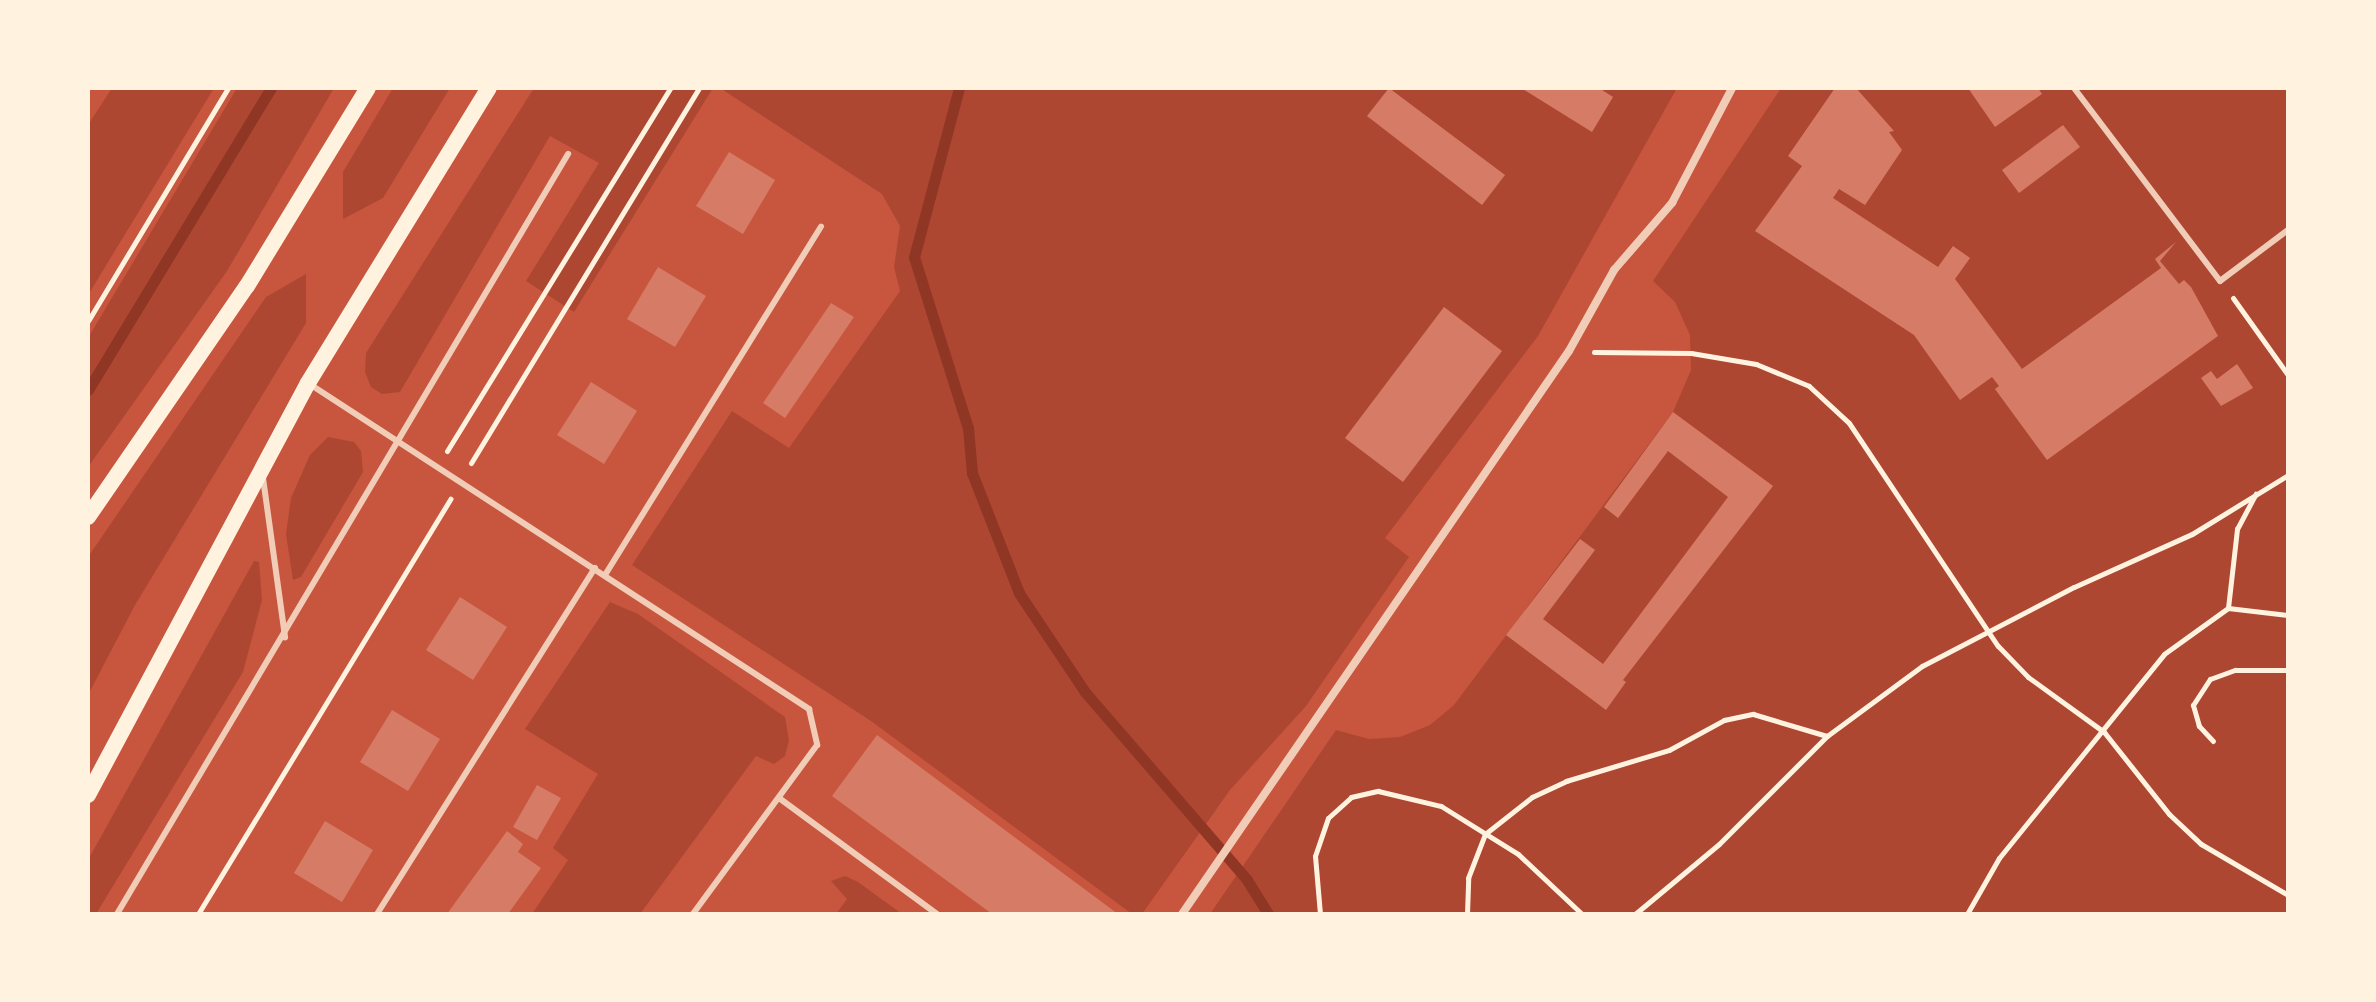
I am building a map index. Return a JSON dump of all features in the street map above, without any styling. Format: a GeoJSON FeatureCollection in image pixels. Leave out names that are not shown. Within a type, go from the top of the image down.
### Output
{"type":"FeatureCollection","features":[{"type":"Feature","properties":{"kind":"main road"},"geometry":{"type":"LineString","coordinates":[[88,517],[247,286],[368,88]]}},
{"type":"Feature","properties":{"kind":"main road"},"geometry":{"type":"LineString","coordinates":[[88,795],[308,383],[489,88]]}},
{"type":"Feature","properties":{"kind":"street"},"geometry":{"type":"LineString","coordinates":[[1182,914],[1569,351],[1614,270],[1672,203],[1732,88]]}},
{"type":"Feature","properties":{"kind":"lane"},"geometry":{"type":"LineString","coordinates":[[2074,88],[2220,281],[2288,230]]}},
{"type":"Feature","properties":{"kind":"lane"},"geometry":{"type":"LineString","coordinates":[[117,914],[285,637],[568,154]]}},
{"type":"Feature","properties":{"kind":"lane"},"geometry":{"type":"LineString","coordinates":[[605,575],[821,227]]}},
{"type":"Feature","properties":{"kind":"lane"},"geometry":{"type":"LineString","coordinates":[[308,383],[809,709],[817,745],[693,914]]}},
{"type":"Feature","properties":{"kind":"lane"},"geometry":{"type":"LineString","coordinates":[[262,468],[285,637]]}},
{"type":"Feature","properties":{"kind":"lane"},"geometry":{"type":"LineString","coordinates":[[377,914],[595,568]]}},
{"type":"Feature","properties":{"kind":"lane"},"geometry":{"type":"LineString","coordinates":[[779,798],[937,914]]}},
{"type":"Feature","properties":{"kind":"path"},"geometry":{"type":"LineString","coordinates":[[88,321],[228,88]]}},
{"type":"Feature","properties":{"kind":"path"},"geometry":{"type":"LineString","coordinates":[[438,466],[670,88]]}},
{"type":"Feature","properties":{"kind":"path"},"geometry":{"type":"LineString","coordinates":[[198,914],[699,88]]}},
{"type":"Feature","properties":{"kind":"path"},"geometry":{"type":"LineString","coordinates":[[2220,281],[2288,375]]}},
{"type":"Feature","properties":{"kind":"path"},"geometry":{"type":"LineString","coordinates":[[1569,351],[1691,353],[1756,364],[1809,386],[1849,423],[1986,631],[2028,677],[2104,732],[2169,814],[2201,844],[2288,895]]}},
{"type":"Feature","properties":{"kind":"path"},"geometry":{"type":"LineString","coordinates":[[1635,914],[1719,844],[1827,736],[1922,666],[1986,631],[2192,534],[2288,475]]}},
{"type":"Feature","properties":{"kind":"path"},"geometry":{"type":"LineString","coordinates":[[2228,608],[2237,529],[2257,493]]}},
{"type":"Feature","properties":{"kind":"path"},"geometry":{"type":"LineString","coordinates":[[1967,914],[1999,858],[2104,732],[2164,654],[2228,608],[2288,615]]}},
{"type":"Feature","properties":{"kind":"path"},"geometry":{"type":"LineString","coordinates":[[2213,741],[2199,726],[2193,705],[2210,679],[2235,670],[2288,670]]}},
{"type":"Feature","properties":{"kind":"path"},"geometry":{"type":"LineString","coordinates":[[1467,914],[1468,878],[1485,834],[1532,797],[1566,781],[1669,750],[1724,720],[1753,714],[1827,736]]}},
{"type":"Feature","properties":{"kind":"path"},"geometry":{"type":"LineString","coordinates":[[1320,914],[1315,856],[1328,818],[1351,797],[1378,791],[1414,796],[1441,806],[1518,854],[1582,914]]}},
{"type":"Feature","properties":{"kind":"shaded area"},"geometry":{"type":"Polygon","coordinates":[[[112,88],[214,88],[88,295],[88,125],[112,88]]]}},
{"type":"Feature","properties":{"kind":"shaded area"},"geometry":{"type":"Polygon","coordinates":[[[237,88],[334,88],[227,271],[88,467],[88,338],[237,88]]]}},
{"type":"Feature","properties":{"kind":"shaded area"},"geometry":{"type":"Polygon","coordinates":[[[393,88],[450,88],[383,198],[343,219],[343,172],[393,88]]]}},
{"type":"Feature","properties":{"kind":"shaded area"},"geometry":{"type":"Polygon","coordinates":[[[534,88],[713,88],[574,312],[526,281],[599,163],[550,136],[400,392],[382,394],[371,387],[365,372],[366,353],[534,88]]]}},
{"type":"Feature","properties":{"kind":"shaded area"},"geometry":{"type":"Polygon","coordinates":[[[720,88],[1677,88],[1538,336],[1385,538],[1409,557],[1306,706],[1230,790],[1142,914],[1132,914],[871,721],[632,565],[732,411],[789,448],[900,291],[894,267],[900,226],[882,194],[720,88]]]}},
{"type":"Feature","properties":{"kind":"shaded area"},"geometry":{"type":"Polygon","coordinates":[[[1781,88],[2288,88],[2288,914],[1210,914],[1336,730],[1369,739],[1400,737],[1430,725],[1454,705],[1673,412],[1691,370],[1690,335],[1675,302],[1653,281],[1781,88]]]}},
{"type":"Feature","properties":{"kind":"shaded area"},"geometry":{"type":"Polygon","coordinates":[[[306,274],[306,323],[135,605],[88,695],[88,557],[266,297],[306,274]]]}},
{"type":"Feature","properties":{"kind":"shaded area"},"geometry":{"type":"Polygon","coordinates":[[[328,437],[354,442],[361,451],[363,472],[301,577],[293,580],[286,534],[291,498],[310,455],[328,437]]]}},
{"type":"Feature","properties":{"kind":"shaded area"},"geometry":{"type":"Polygon","coordinates":[[[254,561],[259,562],[262,600],[243,672],[96,914],[88,914],[88,860],[254,561]]]}},
{"type":"Feature","properties":{"kind":"shaded area"},"geometry":{"type":"Polygon","coordinates":[[[610,602],[638,614],[785,717],[789,740],[785,756],[774,764],[756,756],[640,914],[532,914],[568,860],[553,848],[598,774],[525,729],[610,602]]]}},
{"type":"Feature","properties":{"kind":"shaded area"},"geometry":{"type":"Polygon","coordinates":[[[845,876],[902,914],[836,914],[847,899],[831,881],[845,876]]]}},
{"type":"Feature","properties":{"kind":"building"},"geometry":{"type":"Polygon","coordinates":[[[1389,88],[1505,175],[1482,205],[1367,116],[1389,88]]]}},
{"type":"Feature","properties":{"kind":"building"},"geometry":{"type":"Polygon","coordinates":[[[1521,88],[1599,88],[1613,97],[1592,132],[1521,88]]]}},
{"type":"Feature","properties":{"kind":"building"},"geometry":{"type":"Polygon","coordinates":[[[1835,88],[1856,88],[1894,131],[1889,132],[1902,150],[1865,205],[1839,189],[1833,198],[1938,267],[1953,246],[1970,258],[1955,279],[2022,369],[2161,268],[2155,259],[2176,242],[2160,261],[2179,284],[2184,280],[2191,287],[2218,336],[2047,460],[1995,389],[1999,386],[1992,377],[1960,400],[1914,335],[1755,231],[1802,166],[1788,156],[1835,88]]]}},
{"type":"Feature","properties":{"kind":"building"},"geometry":{"type":"Polygon","coordinates":[[[1968,88],[2038,88],[2042,94],[1995,127],[1968,88]]]}},
{"type":"Feature","properties":{"kind":"building"},"geometry":{"type":"Polygon","coordinates":[[[2063,125],[2080,147],[2019,193],[2002,170],[2063,125]]]}},
{"type":"Feature","properties":{"kind":"building"},"geometry":{"type":"Polygon","coordinates":[[[729,152],[775,180],[743,234],[696,206],[729,152]]]}},
{"type":"Feature","properties":{"kind":"building"},"geometry":{"type":"Polygon","coordinates":[[[658,267],[706,296],[675,347],[627,319],[658,267]]]}},
{"type":"Feature","properties":{"kind":"building"},"geometry":{"type":"Polygon","coordinates":[[[831,303],[854,317],[785,418],[763,403],[831,303]]]}},
{"type":"Feature","properties":{"kind":"building"},"geometry":{"type":"Polygon","coordinates":[[[1444,307],[1502,351],[1403,482],[1345,438],[1444,307]]]}},
{"type":"Feature","properties":{"kind":"building"},"geometry":{"type":"Polygon","coordinates":[[[2237,364],[2253,388],[2221,406],[2201,378],[2211,371],[2217,379],[2237,364]]]}},
{"type":"Feature","properties":{"kind":"building"},"geometry":{"type":"Polygon","coordinates":[[[591,382],[637,411],[604,464],[557,435],[591,382]]]}},
{"type":"Feature","properties":{"kind":"building"},"geometry":{"type":"Polygon","coordinates":[[[1673,412],[1773,486],[1623,680],[1626,682],[1606,710],[1506,635],[1580,539],[1595,550],[1543,619],[1603,664],[1728,497],[1668,451],[1618,518],[1604,507],[1673,412]]]}},
{"type":"Feature","properties":{"kind":"building"},"geometry":{"type":"Polygon","coordinates":[[[460,597],[507,627],[473,680],[426,650],[460,597]]]}},
{"type":"Feature","properties":{"kind":"building"},"geometry":{"type":"Polygon","coordinates":[[[392,710],[440,739],[408,791],[360,762],[392,710]]]}},
{"type":"Feature","properties":{"kind":"building"},"geometry":{"type":"Polygon","coordinates":[[[877,735],[1118,914],[992,914],[832,796],[877,735]]]}},
{"type":"Feature","properties":{"kind":"building"},"geometry":{"type":"Polygon","coordinates":[[[537,785],[561,798],[537,840],[513,827],[537,785]]]}},
{"type":"Feature","properties":{"kind":"building"},"geometry":{"type":"Polygon","coordinates":[[[325,821],[373,850],[342,902],[294,873],[325,821]]]}},
{"type":"Feature","properties":{"kind":"building"},"geometry":{"type":"Polygon","coordinates":[[[507,831],[523,844],[518,852],[541,868],[508,914],[447,914],[507,831]]]}},
{"type":"Feature","properties":{"kind":"waterway"},"geometry":{"type":"LineString","coordinates":[[88,390],[271,88]]}},
{"type":"Feature","properties":{"kind":"waterway"},"geometry":{"type":"LineString","coordinates":[[959,88],[914,257],[968,428],[972,473],[1019,593],[1085,692],[1247,880],[1268,914]]}}]}
